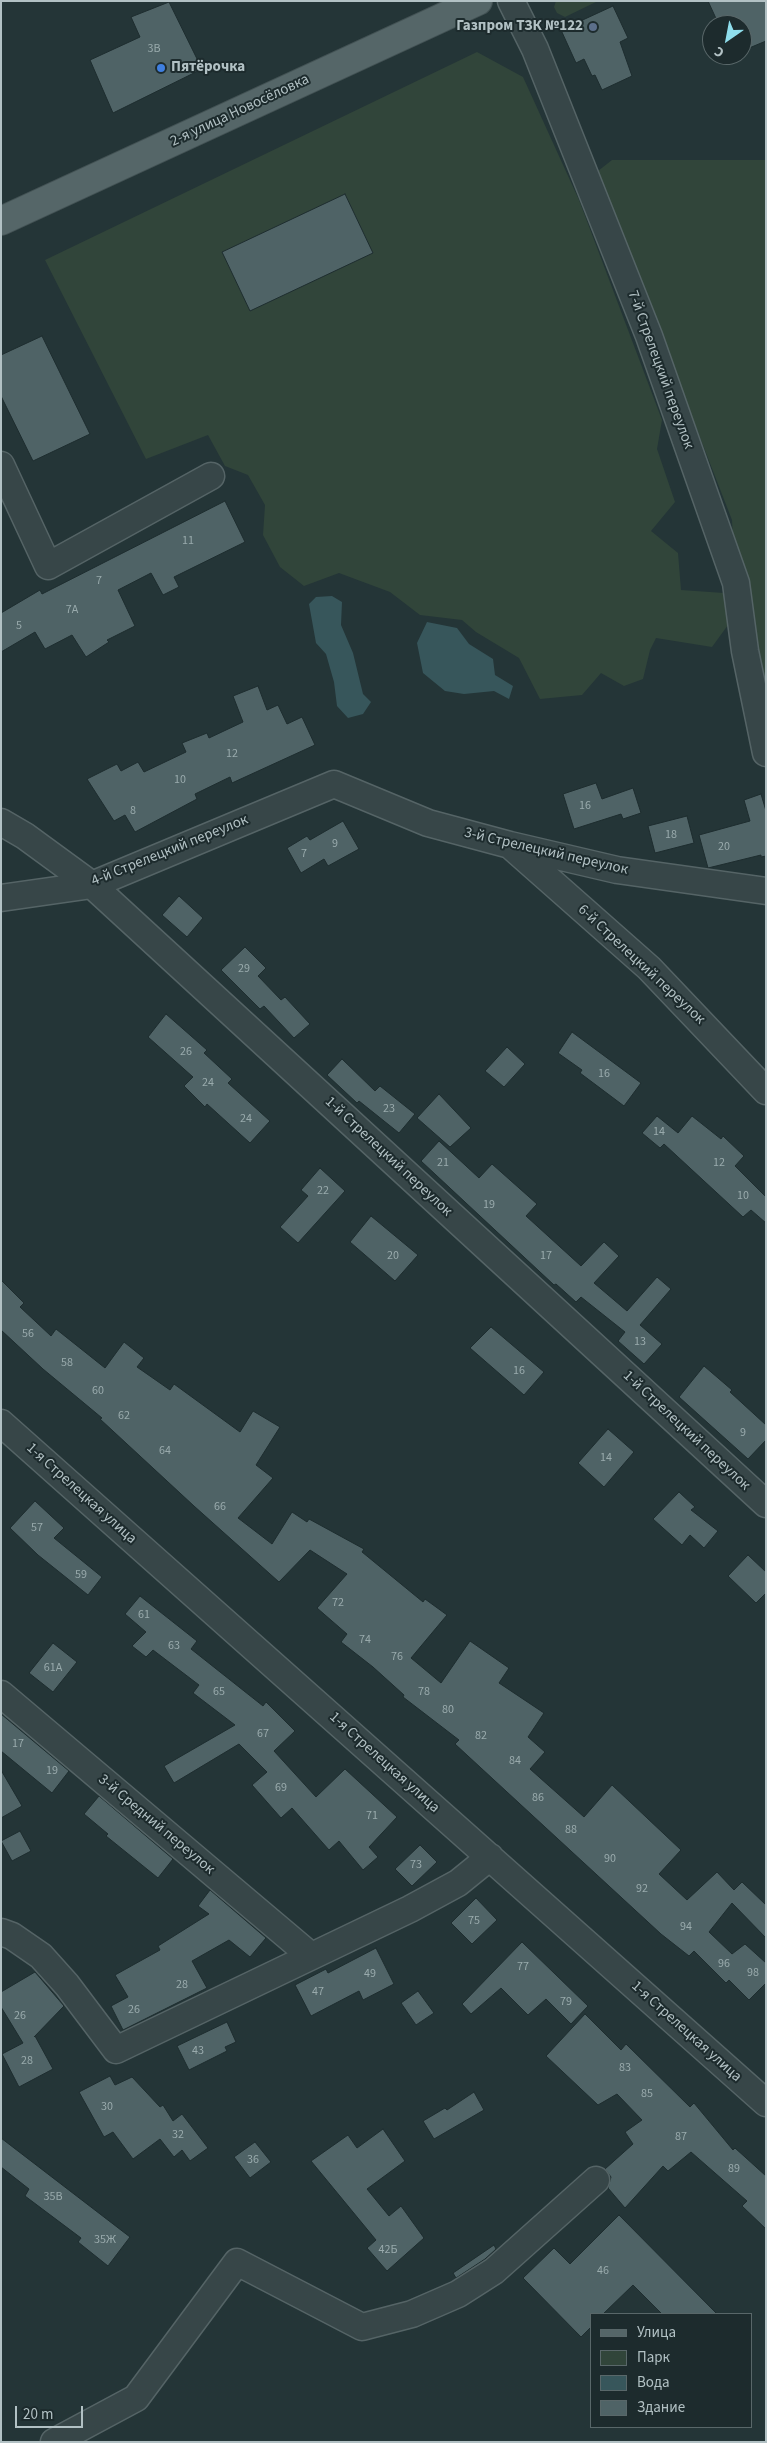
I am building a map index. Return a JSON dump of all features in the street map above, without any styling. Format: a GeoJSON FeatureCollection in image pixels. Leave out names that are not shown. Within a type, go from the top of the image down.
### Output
{"type":"FeatureCollection","features":[{"type":"Feature","properties":{"kind":"main road","name":"2-я улица Новосёловка"},"geometry":{"type":"LineString","coordinates":[[1,221],[478,1]]}},
{"type":"Feature","properties":{"kind":"street","name":"7-й Стрелецкий переулок"},"geometry":{"type":"LineString","coordinates":[[512,1],[535,49],[648,336],[736,583],[745,651],[766,752]]}},
{"type":"Feature","properties":{"kind":"street"},"geometry":{"type":"LineString","coordinates":[[1,465],[48,566],[211,476]]}},
{"type":"Feature","properties":{"kind":"street","name":"3-й Стрелецкий переулок"},"geometry":{"type":"LineString","coordinates":[[334,784],[428,823],[510,846],[617,870],[766,891]]}},
{"type":"Feature","properties":{"kind":"street","name":"4-й Стрелецкий переулок"},"geometry":{"type":"LineString","coordinates":[[1,898],[92,885],[334,784]]}},
{"type":"Feature","properties":{"kind":"street","name":"1-й Стрелецкий переулок"},"geometry":{"type":"LineString","coordinates":[[1,822],[25,836],[92,885],[766,1504]]}},
{"type":"Feature","properties":{"kind":"street","name":"6-й Стрелецкий переулок"},"geometry":{"type":"LineString","coordinates":[[510,846],[649,968],[766,1091]]}},
{"type":"Feature","properties":{"kind":"street","name":"1-я Стрелецкая улица"},"geometry":{"type":"LineString","coordinates":[[1,1423],[766,2103]]}},
{"type":"Feature","properties":{"kind":"street","name":"3-й Средний переулок"},"geometry":{"type":"LineString","coordinates":[[1,1694],[311,1956]]}},
{"type":"Feature","properties":{"kind":"street"},"geometry":{"type":"LineString","coordinates":[[1,1932],[12,1936],[41,1956],[67,1985],[116,2050],[458,1883],[490,1857]]}},
{"type":"Feature","properties":{"kind":"street"},"geometry":{"type":"LineString","coordinates":[[54,2442],[136,2398],[236,2262],[362,2327],[412,2314],[458,2294],[494,2271],[596,2180]]}},
{"type":"Feature","properties":{"kind":"green space"},"geometry":{"type":"Polygon","coordinates":[[[556,1],[598,1],[565,17],[557,13],[554,7],[556,1]]]}},
{"type":"Feature","properties":{"kind":"green space"},"geometry":{"type":"Polygon","coordinates":[[[477,52],[523,77],[579,200],[662,420],[657,449],[675,502],[651,531],[678,553],[681,590],[724,593],[728,625],[712,647],[656,638],[650,650],[643,679],[624,686],[601,673],[582,695],[540,699],[519,658],[476,632],[462,620],[420,615],[390,592],[339,573],[304,586],[280,567],[263,535],[265,505],[248,475],[225,466],[208,435],[146,459],[45,260],[477,52]]]}},
{"type":"Feature","properties":{"kind":"green space"},"geometry":{"type":"Polygon","coordinates":[[[612,160],[766,160],[766,702],[733,540],[732,520],[668,355],[591,187],[598,171],[612,160]]]}},
{"type":"Feature","properties":{"kind":"water"},"geometry":{"type":"Polygon","coordinates":[[[332,596],[342,602],[341,625],[353,653],[363,694],[371,702],[363,714],[348,718],[337,706],[334,682],[326,654],[316,643],[309,604],[316,597],[332,596]]]}},
{"type":"Feature","properties":{"kind":"water"},"geometry":{"type":"Polygon","coordinates":[[[427,622],[457,628],[469,644],[493,659],[495,675],[513,686],[509,699],[494,691],[464,694],[445,691],[423,673],[417,643],[427,622]]]}},
{"type":"Feature","properties":{"kind":"building"},"geometry":{"type":"Polygon","coordinates":[[[708,1],[766,1],[766,41],[752,47],[752,15],[714,15],[708,1]]]}},
{"type":"Feature","properties":{"kind":"building"},"geometry":{"type":"Polygon","coordinates":[[[169,2],[202,69],[113,113],[90,60],[140,37],[131,17],[169,2]]]}},
{"type":"Feature","properties":{"kind":"building"},"geometry":{"type":"Polygon","coordinates":[[[613,6],[628,38],[620,42],[632,76],[602,90],[595,75],[592,76],[584,59],[576,63],[561,30],[613,6]]]}},
{"type":"Feature","properties":{"kind":"building"},"geometry":{"type":"Polygon","coordinates":[[[345,194],[373,253],[250,311],[222,252],[345,194]]]}},
{"type":"Feature","properties":{"kind":"building"},"geometry":{"type":"Polygon","coordinates":[[[42,336],[90,434],[33,461],[1,396],[1,355],[42,336]]]}},
{"type":"Feature","properties":{"kind":"building"},"geometry":{"type":"Polygon","coordinates":[[[225,501],[245,542],[174,577],[179,587],[163,595],[151,573],[118,590],[135,626],[107,640],[109,642],[86,657],[72,635],[45,649],[35,632],[1,652],[1,613],[40,590],[42,594],[225,501]]]}},
{"type":"Feature","properties":{"kind":"building"},"geometry":{"type":"Polygon","coordinates":[[[258,686],[267,710],[278,705],[287,724],[302,717],[315,745],[232,783],[230,777],[195,794],[197,799],[135,832],[125,815],[114,821],[87,779],[117,764],[121,771],[138,762],[144,772],[186,752],[182,743],[207,733],[209,738],[243,722],[233,696],[258,686]]]}},
{"type":"Feature","properties":{"kind":"building"},"geometry":{"type":"Polygon","coordinates":[[[596,783],[602,799],[633,788],[641,813],[623,819],[621,814],[574,829],[563,794],[596,783]]]}},
{"type":"Feature","properties":{"kind":"building"},"geometry":{"type":"Polygon","coordinates":[[[761,794],[766,811],[766,856],[761,857],[761,855],[708,868],[699,835],[750,821],[744,800],[761,794]]]}},
{"type":"Feature","properties":{"kind":"building"},"geometry":{"type":"Polygon","coordinates":[[[687,816],[694,843],[655,853],[648,826],[687,816]]]}},
{"type":"Feature","properties":{"kind":"building"},"geometry":{"type":"Polygon","coordinates":[[[343,821],[359,849],[328,866],[324,859],[301,873],[287,848],[307,836],[310,840],[343,821]]]}},
{"type":"Feature","properties":{"kind":"building"},"geometry":{"type":"Polygon","coordinates":[[[179,896],[203,918],[187,937],[162,915],[179,896]]]}},
{"type":"Feature","properties":{"kind":"building"},"geometry":{"type":"Polygon","coordinates":[[[245,947],[266,968],[258,976],[281,1000],[285,997],[310,1024],[294,1038],[264,1006],[260,1009],[221,970],[245,947]]]}},
{"type":"Feature","properties":{"kind":"building"},"geometry":{"type":"Polygon","coordinates":[[[166,1014],[207,1050],[204,1053],[232,1079],[228,1083],[270,1121],[250,1143],[207,1104],[205,1107],[184,1086],[193,1077],[148,1037],[166,1014]]]}},
{"type":"Feature","properties":{"kind":"building"},"geometry":{"type":"Polygon","coordinates":[[[572,1032],[641,1083],[624,1106],[580,1073],[582,1070],[558,1053],[572,1032]]]}},
{"type":"Feature","properties":{"kind":"building"},"geometry":{"type":"Polygon","coordinates":[[[507,1047],[525,1064],[504,1087],[485,1071],[507,1047]]]}},
{"type":"Feature","properties":{"kind":"building"},"geometry":{"type":"Polygon","coordinates":[[[342,1059],[375,1091],[380,1086],[415,1114],[399,1133],[359,1101],[357,1103],[327,1075],[342,1059]]]}},
{"type":"Feature","properties":{"kind":"building"},"geometry":{"type":"Polygon","coordinates":[[[439,1094],[471,1128],[450,1147],[417,1118],[439,1094]]]}},
{"type":"Feature","properties":{"kind":"building"},"geometry":{"type":"Polygon","coordinates":[[[657,1116],[678,1133],[692,1116],[721,1139],[723,1136],[744,1156],[735,1166],[766,1197],[766,1223],[751,1210],[743,1217],[664,1144],[660,1148],[642,1133],[657,1116]]]}},
{"type":"Feature","properties":{"kind":"building"},"geometry":{"type":"Polygon","coordinates":[[[439,1141],[479,1178],[492,1164],[537,1204],[526,1216],[581,1266],[604,1242],[619,1256],[594,1283],[627,1311],[657,1277],[671,1289],[640,1325],[662,1344],[644,1364],[618,1341],[625,1332],[581,1297],[576,1302],[556,1284],[554,1285],[421,1161],[439,1141]]]}},
{"type":"Feature","properties":{"kind":"building"},"geometry":{"type":"Polygon","coordinates":[[[320,1168],[345,1191],[298,1243],[280,1227],[308,1196],[301,1190],[320,1168]]]}},
{"type":"Feature","properties":{"kind":"building"},"geometry":{"type":"Polygon","coordinates":[[[371,1216],[418,1255],[395,1281],[350,1242],[371,1216]]]}},
{"type":"Feature","properties":{"kind":"building"},"geometry":{"type":"Polygon","coordinates":[[[1,1280],[24,1303],[20,1307],[51,1336],[56,1329],[105,1368],[124,1342],[144,1358],[137,1367],[170,1390],[174,1384],[240,1432],[253,1411],[280,1427],[256,1465],[273,1478],[238,1518],[272,1544],[292,1512],[307,1522],[309,1519],[364,1549],[362,1552],[423,1602],[425,1599],[447,1615],[411,1658],[441,1683],[470,1641],[509,1668],[499,1683],[544,1713],[528,1737],[545,1752],[530,1769],[584,1817],[612,1785],[681,1850],[659,1874],[687,1900],[717,1872],[734,1890],[742,1882],[766,1905],[766,1938],[732,1903],[709,1932],[732,1954],[745,1944],[766,1963],[766,1983],[749,2000],[729,1980],[726,1983],[694,1951],[689,1956],[661,1934],[455,1744],[459,1740],[403,1697],[404,1695],[373,1667],[341,1642],[347,1634],[317,1608],[347,1574],[310,1550],[279,1582],[100,1419],[102,1418],[43,1369],[1,1330],[1,1280]]]}},
{"type":"Feature","properties":{"kind":"building"},"geometry":{"type":"Polygon","coordinates":[[[491,1327],[544,1372],[524,1395],[470,1348],[491,1327]]]}},
{"type":"Feature","properties":{"kind":"building"},"geometry":{"type":"Polygon","coordinates":[[[704,1366],[732,1390],[730,1392],[766,1425],[766,1440],[748,1459],[679,1397],[704,1366]]]}},
{"type":"Feature","properties":{"kind":"building"},"geometry":{"type":"Polygon","coordinates":[[[608,1429],[634,1452],[604,1487],[578,1463],[608,1429]]]}},
{"type":"Feature","properties":{"kind":"building"},"geometry":{"type":"Polygon","coordinates":[[[679,1492],[695,1507],[691,1510],[718,1531],[704,1548],[690,1535],[682,1545],[653,1519],[679,1492]]]}},
{"type":"Feature","properties":{"kind":"building"},"geometry":{"type":"Polygon","coordinates":[[[35,1501],[64,1528],[54,1538],[102,1577],[88,1595],[38,1555],[10,1528],[35,1501]]]}},
{"type":"Feature","properties":{"kind":"building"},"geometry":{"type":"Polygon","coordinates":[[[748,1555],[766,1572],[766,1593],[756,1603],[728,1576],[748,1555]]]}},
{"type":"Feature","properties":{"kind":"building"},"geometry":{"type":"Polygon","coordinates":[[[140,1596],[197,1641],[191,1649],[263,1706],[266,1702],[295,1731],[274,1751],[316,1797],[345,1769],[397,1817],[369,1847],[378,1857],[363,1870],[339,1841],[329,1850],[292,1808],[281,1818],[252,1785],[267,1772],[239,1744],[174,1783],[164,1766],[235,1725],[193,1693],[199,1685],[153,1650],[146,1657],[132,1646],[146,1632],[125,1614],[140,1596]]]}},
{"type":"Feature","properties":{"kind":"building"},"geometry":{"type":"Polygon","coordinates":[[[53,1643],[77,1662],[53,1692],[29,1673],[53,1643]]]}},
{"type":"Feature","properties":{"kind":"building"},"geometry":{"type":"Polygon","coordinates":[[[1,1714],[69,1771],[52,1793],[1,1751],[1,1714]]]}},
{"type":"Feature","properties":{"kind":"building"},"geometry":{"type":"Polygon","coordinates":[[[1,1770],[22,1806],[1,1818],[1,1770]]]}},
{"type":"Feature","properties":{"kind":"building"},"geometry":{"type":"Polygon","coordinates":[[[99,1796],[173,1859],[158,1878],[106,1836],[108,1834],[84,1814],[99,1796]]]}},
{"type":"Feature","properties":{"kind":"building"},"geometry":{"type":"Polygon","coordinates":[[[20,1831],[31,1851],[12,1861],[1,1841],[20,1831]]]}},
{"type":"Feature","properties":{"kind":"building"},"geometry":{"type":"Polygon","coordinates":[[[420,1845],[437,1862],[412,1886],[395,1869],[420,1845]]]}},
{"type":"Feature","properties":{"kind":"building"},"geometry":{"type":"Polygon","coordinates":[[[210,1890],[266,1938],[250,1957],[229,1940],[192,1961],[207,1988],[123,2030],[111,2006],[128,1997],[115,1975],[160,1950],[158,1946],[209,1914],[198,1906],[210,1890]]]}},
{"type":"Feature","properties":{"kind":"building"},"geometry":{"type":"Polygon","coordinates":[[[476,1898],[497,1920],[472,1944],[451,1923],[476,1898]]]}},
{"type":"Feature","properties":{"kind":"building"},"geometry":{"type":"Polygon","coordinates":[[[522,1942],[588,2006],[571,2024],[546,1999],[528,2015],[501,1988],[471,2014],[462,2004],[522,1942]]]}},
{"type":"Feature","properties":{"kind":"building"},"geometry":{"type":"Polygon","coordinates":[[[376,1948],[394,1984],[363,2000],[359,1991],[311,2016],[295,1985],[326,1969],[328,1973],[376,1948]]]}},
{"type":"Feature","properties":{"kind":"building"},"geometry":{"type":"Polygon","coordinates":[[[35,1972],[64,2006],[34,2037],[53,2069],[19,2087],[2,2054],[23,2043],[1,2007],[1,1992],[35,1972]]]}},
{"type":"Feature","properties":{"kind":"building"},"geometry":{"type":"Polygon","coordinates":[[[418,1991],[434,2013],[416,2025],[401,2003],[418,1991]]]}},
{"type":"Feature","properties":{"kind":"building"},"geometry":{"type":"Polygon","coordinates":[[[585,2014],[621,2050],[626,2044],[690,2107],[694,2103],[733,2150],[735,2148],[766,2176],[766,2229],[742,2206],[747,2201],[691,2152],[668,2171],[663,2166],[625,2208],[608,2188],[611,2177],[605,2169],[633,2144],[625,2132],[642,2120],[617,2094],[598,2105],[546,2056],[585,2014]]]}},
{"type":"Feature","properties":{"kind":"building"},"geometry":{"type":"Polygon","coordinates":[[[227,2022],[236,2042],[225,2047],[227,2051],[189,2070],[177,2046],[227,2022]]]}},
{"type":"Feature","properties":{"kind":"building"},"geometry":{"type":"Polygon","coordinates":[[[110,2076],[115,2085],[132,2077],[160,2107],[163,2105],[173,2121],[182,2114],[208,2148],[190,2161],[182,2150],[174,2157],[160,2139],[133,2159],[113,2132],[104,2137],[79,2092],[110,2076]]]}},
{"type":"Feature","properties":{"kind":"building"},"geometry":{"type":"Polygon","coordinates":[[[474,2092],[484,2110],[434,2139],[423,2121],[445,2108],[447,2110],[474,2092]]]}},
{"type":"Feature","properties":{"kind":"building"},"geometry":{"type":"Polygon","coordinates":[[[383,2129],[405,2161],[367,2189],[389,2216],[401,2206],[424,2238],[387,2271],[367,2248],[376,2240],[311,2161],[348,2135],[357,2148],[383,2129]]]}},
{"type":"Feature","properties":{"kind":"building"},"geometry":{"type":"Polygon","coordinates":[[[1,2138],[130,2237],[108,2266],[78,2242],[81,2238],[25,2196],[29,2189],[1,2167],[1,2138]]]}},
{"type":"Feature","properties":{"kind":"building"},"geometry":{"type":"Polygon","coordinates":[[[255,2142],[271,2162],[250,2178],[234,2157],[255,2142]]]}},
{"type":"Feature","properties":{"kind":"building"},"geometry":{"type":"Polygon","coordinates":[[[619,2215],[716,2313],[661,2313],[633,2285],[604,2313],[590,2313],[590,2328],[581,2337],[523,2278],[554,2248],[570,2264],[619,2215]]]}},
{"type":"Feature","properties":{"kind":"building"},"geometry":{"type":"Polygon","coordinates":[[[494,2245],[496,2249],[485,2259],[456,2278],[453,2273],[494,2245]]]}},
{"type":"Feature","properties":{"kind":"place","name":"Газпром ТЗК №122"},"geometry":{"type":"Point","coordinates":[593,27]}},
{"type":"Feature","properties":{"kind":"place","name":"Пятёрочка"},"geometry":{"type":"Point","coordinates":[161,68]}}]}
